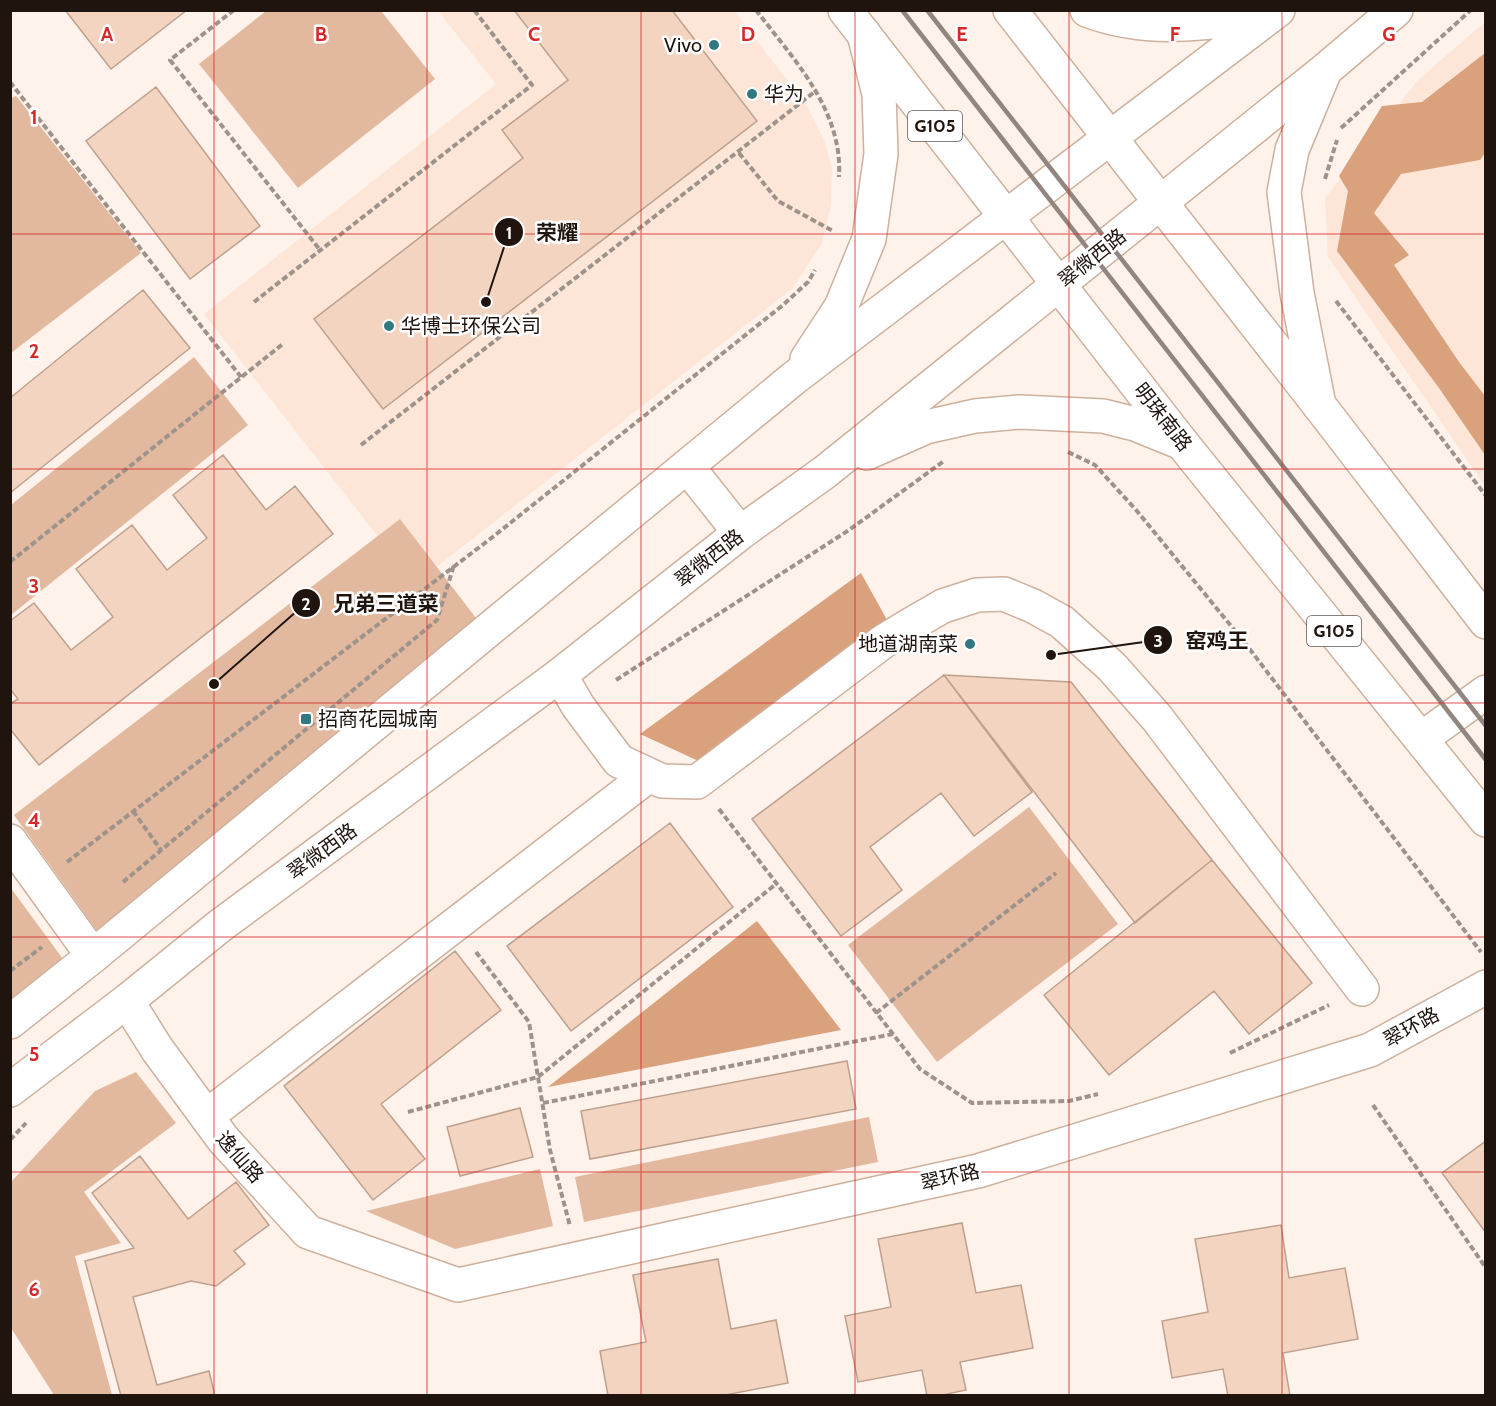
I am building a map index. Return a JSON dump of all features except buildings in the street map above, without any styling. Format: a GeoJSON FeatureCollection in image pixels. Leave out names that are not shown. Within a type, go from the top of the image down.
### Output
{"type":"FeatureCollection","features":[{"type":"Feature","properties":{"kind":"main road"},"geometry":{"type":"LineString","coordinates":[[1010,10],[1319,405],[1485,622]]}},
{"type":"Feature","properties":{"kind":"main road"},"geometry":{"type":"LineString","coordinates":[[1088,10],[1143,24],[1163,25],[1194,25],[1277,11]]}},
{"type":"Feature","properties":{"kind":"main road","name":"翠微西路"},"geometry":{"type":"LineString","coordinates":[[10,1090],[127,1001],[221,925],[560,675],[740,533],[825,472],[1161,203],[1396,10]]}},
{"type":"Feature","properties":{"kind":"main road"},"geometry":{"type":"LineString","coordinates":[[10,1022],[794,378],[1277,11]]}},
{"type":"Feature","properties":{"kind":"main road"},"geometry":{"type":"LineString","coordinates":[[794,378],[841,307],[868,239],[881,154],[879,94],[855,22]]}},
{"type":"Feature","properties":{"kind":"main road","name":"明珠南路"},"geometry":{"type":"LineString","coordinates":[[855,22],[1182,443],[1485,820]]}},
{"type":"Feature","properties":{"kind":"main road"},"geometry":{"type":"LineString","coordinates":[[1319,405],[1297,292],[1284,192],[1292,150],[1324,71]]}},
{"type":"Feature","properties":{"kind":"main road"},"geometry":{"type":"LineString","coordinates":[[825,472],[926,427],[975,416],[1020,412],[1103,416],[1135,424],[1182,443]]}},
{"type":"Feature","properties":{"kind":"main road"},"geometry":{"type":"LineString","coordinates":[[687,466],[740,533]]}},
{"type":"Feature","properties":{"kind":"main road"},"geometry":{"type":"LineString","coordinates":[[560,675],[578,706],[619,760],[662,781],[697,782],[884,641],[910,624],[943,606],[977,595],[1004,594],[1033,606],[1062,622],[1112,667],[1157,718],[1362,989]]}},
{"type":"Feature","properties":{"kind":"main road"},"geometry":{"type":"LineString","coordinates":[[1421,739],[1485,692]]}},
{"type":"Feature","properties":{"kind":"main road"},"geometry":{"type":"LineString","coordinates":[[207,1116],[649,775]]}},
{"type":"Feature","properties":{"kind":"main road"},"geometry":{"type":"LineString","coordinates":[[10,841],[93,956]]}},
{"type":"Feature","properties":{"kind":"main road","name":"翠环路"},"geometry":{"type":"LineString","coordinates":[[394,1263],[458,1285],[978,1171],[1370,1050],[1485,987]]}},
{"type":"Feature","properties":{"kind":"main road","name":"逸仙路"},"geometry":{"type":"LineString","coordinates":[[127,1001],[157,1049],[223,1139],[308,1232],[394,1263]]}},
{"type":"Feature","properties":{"kind":"path"},"geometry":{"type":"LineString","coordinates":[[234,10],[170,60],[320,250]]}},
{"type":"Feature","properties":{"kind":"path"},"geometry":{"type":"LineString","coordinates":[[254,302],[532,85],[474,10]]}},
{"type":"Feature","properties":{"kind":"path"},"geometry":{"type":"LineString","coordinates":[[756,10],[817,90],[832,122],[840,166],[838,188]]}},
{"type":"Feature","properties":{"kind":"path"},"geometry":{"type":"LineString","coordinates":[[1322,187],[1342,127],[1471,10]]}},
{"type":"Feature","properties":{"kind":"path"},"geometry":{"type":"LineString","coordinates":[[10,82],[242,377]]}},
{"type":"Feature","properties":{"kind":"path"},"geometry":{"type":"LineString","coordinates":[[361,445],[817,90]]}},
{"type":"Feature","properties":{"kind":"path"},"geometry":{"type":"LineString","coordinates":[[739,153],[778,201],[833,231]]}},
{"type":"Feature","properties":{"kind":"path"},"geometry":{"type":"LineString","coordinates":[[829,242],[836,220]]}},
{"type":"Feature","properties":{"kind":"path"},"geometry":{"type":"LineString","coordinates":[[40,883],[504,528],[783,305],[808,282],[820,263]]}},
{"type":"Feature","properties":{"kind":"path"},"geometry":{"type":"LineString","coordinates":[[1332,295],[1485,496]]}},
{"type":"Feature","properties":{"kind":"path"},"geometry":{"type":"LineString","coordinates":[[10,562],[284,342]]}},
{"type":"Feature","properties":{"kind":"path"},"geometry":{"type":"LineString","coordinates":[[116,887],[437,620],[454,565]]}},
{"type":"Feature","properties":{"kind":"path"},"geometry":{"type":"LineString","coordinates":[[697,782],[920,1069],[972,1103],[1069,1101],[1102,1093]]}},
{"type":"Feature","properties":{"kind":"path"},"geometry":{"type":"LineString","coordinates":[[876,1013],[1056,873]]}},
{"type":"Feature","properties":{"kind":"path"},"geometry":{"type":"LineString","coordinates":[[408,1112],[538,1077],[776,884]]}},
{"type":"Feature","properties":{"kind":"path"},"geometry":{"type":"LineString","coordinates":[[10,972],[71,925]]}},
{"type":"Feature","properties":{"kind":"path"},"geometry":{"type":"LineString","coordinates":[[455,925],[529,1022],[550,1150],[578,1259]]}},
{"type":"Feature","properties":{"kind":"path"},"geometry":{"type":"LineString","coordinates":[[1229,1054],[1362,989]]}},
{"type":"Feature","properties":{"kind":"path"},"geometry":{"type":"LineString","coordinates":[[543,1103],[892,1034]]}},
{"type":"Feature","properties":{"kind":"path"},"geometry":{"type":"LineString","coordinates":[[1373,1105],[1485,1268]]}},
{"type":"Feature","properties":{"kind":"shaded area"},"geometry":{"type":"Polygon","coordinates":[[[266,11],[381,11],[435,79],[298,188],[199,64],[266,11]]]}},
{"type":"Feature","properties":{"kind":"shaded area"},"geometry":{"type":"Polygon","coordinates":[[[438,11],[734,11],[807,106],[824,140],[832,168],[831,204],[822,243],[793,288],[415,584],[204,314],[496,84],[438,11]]]}},
{"type":"Feature","properties":{"kind":"shaded area"},"geometry":{"type":"Polygon","coordinates":[[[1485,22],[1485,486],[1328,257],[1325,198],[1418,80],[1485,22]]]}},
{"type":"Feature","properties":{"kind":"shaded area"},"geometry":{"type":"Polygon","coordinates":[[[1485,53],[1485,153],[1480,160],[1401,174],[1374,213],[1409,255],[1394,265],[1459,362],[1485,396],[1485,455],[1439,388],[1337,251],[1348,191],[1339,176],[1382,106],[1422,102],[1485,53]]]}},
{"type":"Feature","properties":{"kind":"shaded area"},"geometry":{"type":"Polygon","coordinates":[[[16,96],[141,253],[11,353],[10,99],[16,96]]]}},
{"type":"Feature","properties":{"kind":"shaded area"},"geometry":{"type":"Polygon","coordinates":[[[194,357],[248,425],[11,615],[11,505],[194,357]]]}},
{"type":"Feature","properties":{"kind":"shaded area"},"geometry":{"type":"Polygon","coordinates":[[[400,519],[476,618],[97,931],[14,815],[400,519]]]}},
{"type":"Feature","properties":{"kind":"shaded area"},"geometry":{"type":"Polygon","coordinates":[[[861,573],[891,627],[705,764],[640,734],[861,573]]]}},
{"type":"Feature","properties":{"kind":"shaded area"},"geometry":{"type":"Polygon","coordinates":[[[1029,807],[1118,924],[937,1062],[848,945],[1029,807]]]}},
{"type":"Feature","properties":{"kind":"shaded area"},"geometry":{"type":"Polygon","coordinates":[[[10,887],[63,959],[10,1001],[10,887]]]}},
{"type":"Feature","properties":{"kind":"shaded area"},"geometry":{"type":"Polygon","coordinates":[[[757,921],[841,1030],[548,1087],[757,921]]]}},
{"type":"Feature","properties":{"kind":"shaded area"},"geometry":{"type":"Polygon","coordinates":[[[136,1072],[176,1123],[84,1192],[121,1243],[75,1256],[112,1395],[54,1395],[11,1328],[11,1182],[95,1091],[136,1072]]]}},
{"type":"Feature","properties":{"kind":"shaded area"},"geometry":{"type":"Polygon","coordinates":[[[869,1117],[878,1162],[584,1222],[575,1177],[869,1117]]]}},
{"type":"Feature","properties":{"kind":"shaded area"},"geometry":{"type":"Polygon","coordinates":[[[540,1169],[553,1226],[455,1249],[366,1211],[540,1169]]]}},
{"type":"Feature","properties":{"kind":"railway"},"geometry":{"type":"LineString","coordinates":[[902,10],[1486,760]]}},
{"type":"Feature","properties":{"kind":"railway"},"geometry":{"type":"LineString","coordinates":[[927,10],[1486,726]]}},
{"type":"Feature","properties":{"kind":"place","name":"Vivo"},"geometry":{"type":"Point","coordinates":[714,45]}},
{"type":"Feature","properties":{"kind":"place","name":"华为"},"geometry":{"type":"Point","coordinates":[752,94]}},
{"type":"Feature","properties":{"kind":"place","name":"荣耀"},"geometry":{"type":"Point","coordinates":[486,302]}},
{"type":"Feature","properties":{"kind":"place","name":"华博士环保公司"},"geometry":{"type":"Point","coordinates":[389,326]}},
{"type":"Feature","properties":{"kind":"place","name":"地道湖南菜"},"geometry":{"type":"Point","coordinates":[970,644]}},
{"type":"Feature","properties":{"kind":"place","name":"窑鸡王"},"geometry":{"type":"Point","coordinates":[1051,655]}},
{"type":"Feature","properties":{"kind":"place","name":"兄弟三道菜"},"geometry":{"type":"Point","coordinates":[214,684]}},
{"type":"Feature","properties":{"kind":"place","name":"招商花园城南"},"geometry":{"type":"Point","coordinates":[306,719]}}]}
